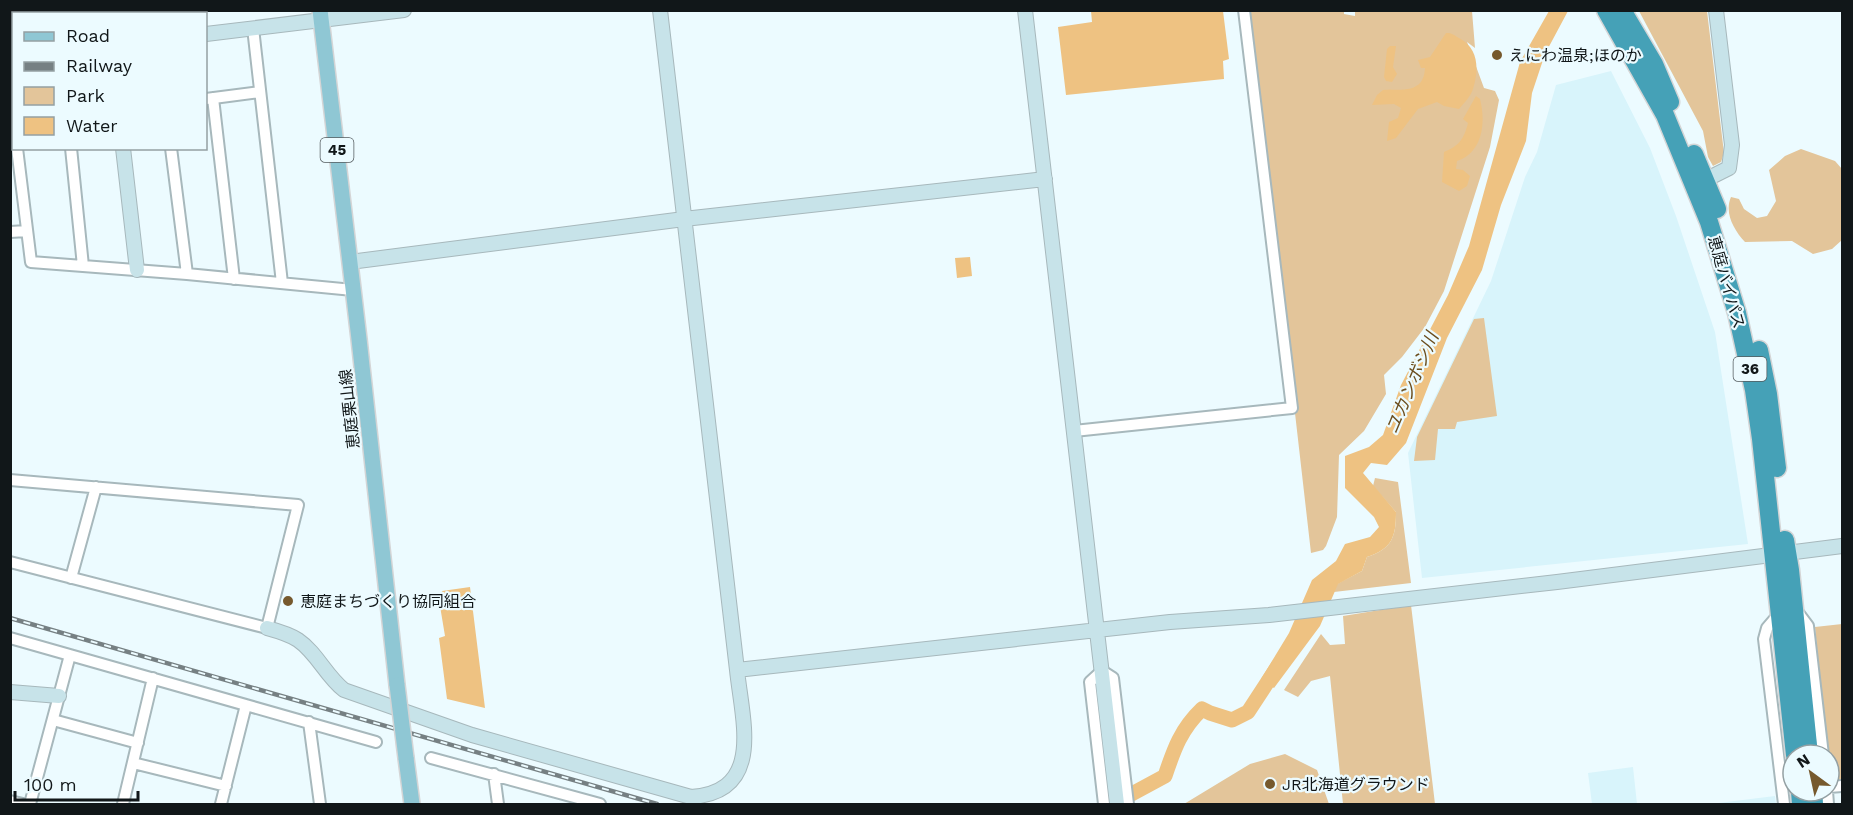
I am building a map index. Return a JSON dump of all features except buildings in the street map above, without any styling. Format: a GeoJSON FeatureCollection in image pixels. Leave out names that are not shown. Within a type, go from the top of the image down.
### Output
{"type":"FeatureCollection","features":[{"type":"Feature","properties":{"kind":"highway","name":"恵庭バイパス"},"geometry":{"type":"LineString","coordinates":[[1606,10],[1700,183]]}},
{"type":"Feature","properties":{"kind":"highway","name":"恵庭バイパス"},"geometry":{"type":"LineString","coordinates":[[1622,10],[1654,63],[1700,183],[1748,358],[1780,554],[1786,609],[1794,743]]}},
{"type":"Feature","properties":{"kind":"highway","name":"恵庭バイパス"},"geometry":{"type":"LineString","coordinates":[[1786,609],[1807,743]]}},
{"type":"Feature","properties":{"kind":"main road","name":"恵庭栗山線"},"geometry":{"type":"LineString","coordinates":[[320,16],[412,804]]}},
{"type":"Feature","properties":{"kind":"street"},"geometry":{"type":"LineString","coordinates":[[207,34],[320,16],[404,10]]}},
{"type":"Feature","properties":{"kind":"street"},"geometry":{"type":"LineString","coordinates":[[10,562],[287,634],[299,641],[332,681],[344,690],[472,735],[691,797],[716,793],[735,778],[742,767],[745,751],[660,10]]}},
{"type":"Feature","properties":{"kind":"street"},"geometry":{"type":"LineString","coordinates":[[1025,10],[1117,804]]}},
{"type":"Feature","properties":{"kind":"street"},"geometry":{"type":"LineString","coordinates":[[1074,431],[1292,408],[1244,10]]}},
{"type":"Feature","properties":{"kind":"street"},"geometry":{"type":"LineString","coordinates":[[1700,183],[1729,168],[1732,146],[1716,10]]}},
{"type":"Feature","properties":{"kind":"street"},"geometry":{"type":"LineString","coordinates":[[253,28],[282,283]]}},
{"type":"Feature","properties":{"kind":"street"},"geometry":{"type":"LineString","coordinates":[[234,279],[209,98],[260,92]]}},
{"type":"Feature","properties":{"kind":"street"},"geometry":{"type":"LineString","coordinates":[[17,150],[15,176],[31,262],[353,290]]}},
{"type":"Feature","properties":{"kind":"street"},"geometry":{"type":"LineString","coordinates":[[71,150],[83,266]]}},
{"type":"Feature","properties":{"kind":"street"},"geometry":{"type":"LineString","coordinates":[[123,150],[137,270]]}},
{"type":"Feature","properties":{"kind":"street"},"geometry":{"type":"LineString","coordinates":[[171,150],[187,274]]}},
{"type":"Feature","properties":{"kind":"street"},"geometry":{"type":"LineString","coordinates":[[350,262],[684,219],[1045,179]]}},
{"type":"Feature","properties":{"kind":"street"},"geometry":{"type":"LineString","coordinates":[[10,232],[27,231]]}},
{"type":"Feature","properties":{"kind":"street"},"geometry":{"type":"LineString","coordinates":[[10,480],[298,505],[267,628]]}},
{"type":"Feature","properties":{"kind":"street"},"geometry":{"type":"LineString","coordinates":[[71,578],[96,487]]}},
{"type":"Feature","properties":{"kind":"street"},"geometry":{"type":"LineString","coordinates":[[737,670],[1296,612],[1842,546]]}},
{"type":"Feature","properties":{"kind":"street"},"geometry":{"type":"LineString","coordinates":[[1784,804],[1764,639],[1767,628],[1786,609],[1808,626],[1822,743]]}},
{"type":"Feature","properties":{"kind":"street"},"geometry":{"type":"LineString","coordinates":[[10,638],[376,742]]}},
{"type":"Feature","properties":{"kind":"street"},"geometry":{"type":"LineString","coordinates":[[30,804],[70,655]]}},
{"type":"Feature","properties":{"kind":"street"},"geometry":{"type":"LineString","coordinates":[[1102,671],[1113,678],[1128,804]]}},
{"type":"Feature","properties":{"kind":"street"},"geometry":{"type":"LineString","coordinates":[[1102,671],[1090,682],[1104,804]]}},
{"type":"Feature","properties":{"kind":"street"},"geometry":{"type":"LineString","coordinates":[[123,804],[153,678]]}},
{"type":"Feature","properties":{"kind":"street"},"geometry":{"type":"LineString","coordinates":[[10,692],[59,696]]}},
{"type":"Feature","properties":{"kind":"street"},"geometry":{"type":"LineString","coordinates":[[221,804],[246,705]]}},
{"type":"Feature","properties":{"kind":"street"},"geometry":{"type":"LineString","coordinates":[[53,720],[138,743]]}},
{"type":"Feature","properties":{"kind":"street"},"geometry":{"type":"LineString","coordinates":[[309,722],[320,804]]}},
{"type":"Feature","properties":{"kind":"street"},"geometry":{"type":"LineString","coordinates":[[431,758],[600,804]]}},
{"type":"Feature","properties":{"kind":"street"},"geometry":{"type":"LineString","coordinates":[[133,763],[226,786]]}},
{"type":"Feature","properties":{"kind":"street"},"geometry":{"type":"LineString","coordinates":[[494,774],[498,804]]}},
{"type":"Feature","properties":{"kind":"street"},"geometry":{"type":"LineString","coordinates":[[10,801],[23,804]]}},
{"type":"Feature","properties":{"kind":"shaded area"},"geometry":{"type":"Polygon","coordinates":[[[1611,71],[1650,148],[1676,216],[1715,332],[1748,544],[1422,578],[1408,453],[1491,281],[1525,177],[1537,152],[1556,85],[1611,71]]]}},
{"type":"Feature","properties":{"kind":"shaded area"},"geometry":{"type":"Polygon","coordinates":[[[1633,767],[1637,804],[1592,804],[1588,773],[1633,767]]]}},
{"type":"Feature","properties":{"kind":"shaded area"},"geometry":{"type":"Polygon","coordinates":[[[1775,796],[1776,804],[1710,804],[1775,796]]]}},
{"type":"Feature","properties":{"kind":"green space"},"geometry":{"type":"Polygon","coordinates":[[[1355,10],[1472,11],[1475,48],[1467,42],[1484,88],[1495,91],[1499,100],[1490,147],[1444,291],[1425,327],[1402,357],[1384,375],[1386,394],[1364,431],[1339,455],[1337,517],[1326,546],[1323,550],[1311,553],[1249,11],[1344,11],[1344,14],[1355,16],[1355,10]]]}},
{"type":"Feature","properties":{"kind":"green space"},"geometry":{"type":"Polygon","coordinates":[[[1639,11],[1707,11],[1724,153],[1721,162],[1713,166],[1708,157],[1703,131],[1639,11]]]}},
{"type":"Feature","properties":{"kind":"green space"},"geometry":{"type":"Polygon","coordinates":[[[1801,149],[1835,161],[1842,169],[1842,240],[1832,249],[1813,254],[1792,241],[1745,242],[1729,215],[1731,197],[1739,199],[1744,209],[1757,218],[1767,216],[1776,201],[1769,170],[1785,156],[1801,149]]]}},
{"type":"Feature","properties":{"kind":"green space"},"geometry":{"type":"Polygon","coordinates":[[[1484,318],[1497,416],[1457,422],[1455,429],[1438,429],[1435,460],[1414,461],[1417,437],[1474,319],[1484,318]]]}},
{"type":"Feature","properties":{"kind":"green space"},"geometry":{"type":"Polygon","coordinates":[[[1375,478],[1398,482],[1411,583],[1334,592],[1337,584],[1362,571],[1367,557],[1382,550],[1391,541],[1396,512],[1373,486],[1375,478]]]}},
{"type":"Feature","properties":{"kind":"green space"},"geometry":{"type":"Polygon","coordinates":[[[1411,605],[1435,804],[1343,804],[1330,676],[1311,681],[1298,697],[1284,690],[1321,634],[1330,645],[1345,644],[1343,616],[1411,605]]]}},
{"type":"Feature","properties":{"kind":"green space"},"geometry":{"type":"Polygon","coordinates":[[[1842,624],[1842,781],[1841,743],[1826,743],[1815,627],[1842,624]]]}},
{"type":"Feature","properties":{"kind":"green space","name":"JR北海道グラウンド"},"geometry":{"type":"Polygon","coordinates":[[[1285,754],[1317,770],[1329,804],[1184,804],[1250,764],[1285,754]]]}},
{"type":"Feature","properties":{"kind":"water"},"geometry":{"type":"Polygon","coordinates":[[[1091,11],[1223,11],[1229,59],[1223,61],[1224,79],[1066,95],[1058,27],[1092,22],[1091,11]]]}},
{"type":"Feature","properties":{"kind":"water"},"geometry":{"type":"Polygon","coordinates":[[[1549,11],[1568,11],[1545,54],[1532,93],[1526,141],[1501,205],[1482,270],[1447,338],[1406,443],[1387,465],[1371,463],[1363,473],[1396,512],[1391,541],[1382,550],[1367,557],[1362,571],[1338,584],[1320,626],[1274,688],[1261,679],[1289,633],[1312,580],[1336,561],[1345,544],[1370,537],[1379,527],[1374,517],[1345,488],[1345,456],[1369,447],[1383,435],[1401,385],[1448,295],[1469,246],[1520,62],[1549,11]]]}},
{"type":"Feature","properties":{"kind":"water"},"geometry":{"type":"Polygon","coordinates":[[[1446,33],[1453,34],[1466,42],[1474,54],[1476,74],[1471,94],[1459,109],[1437,102],[1418,109],[1396,138],[1387,141],[1389,122],[1398,118],[1401,108],[1394,104],[1372,105],[1377,95],[1383,90],[1411,88],[1421,82],[1425,68],[1421,68],[1418,60],[1430,57],[1446,33]]]}},
{"type":"Feature","properties":{"kind":"water"},"geometry":{"type":"Polygon","coordinates":[[[1390,46],[1396,46],[1393,67],[1397,74],[1392,82],[1386,81],[1384,77],[1387,49],[1390,46]]]}},
{"type":"Feature","properties":{"kind":"water"},"geometry":{"type":"Polygon","coordinates":[[[1476,96],[1480,99],[1482,108],[1482,127],[1477,144],[1472,151],[1457,161],[1456,169],[1463,170],[1470,176],[1467,186],[1459,191],[1442,182],[1444,152],[1454,147],[1463,138],[1468,123],[1463,119],[1476,96]]]}},
{"type":"Feature","properties":{"kind":"water"},"geometry":{"type":"Polygon","coordinates":[[[970,257],[972,276],[957,278],[955,258],[970,257]]]}},
{"type":"Feature","properties":{"kind":"water"},"geometry":{"type":"Polygon","coordinates":[[[470,587],[485,708],[447,699],[439,638],[445,636],[440,606],[442,591],[470,587]]]}},
{"type":"Feature","properties":{"kind":"waterway","name":"ユカンボシ川"},"geometry":{"type":"LineString","coordinates":[[1115,803],[1165,776],[1179,740],[1202,709],[1232,720],[1248,712],[1278,666]]}},
{"type":"Feature","properties":{"kind":"railway"},"geometry":{"type":"LineString","coordinates":[[10,618],[657,804]]}},
{"type":"Feature","properties":{"kind":"place","name":"えにわ温泉;ほのか"},"geometry":{"type":"Point","coordinates":[1497,55]}},
{"type":"Feature","properties":{"kind":"place","name":"恵庭まちづくり協同組合"},"geometry":{"type":"Point","coordinates":[288,601]}},
{"type":"Feature","properties":{"kind":"place","name":"JR北海道グラウンド"},"geometry":{"type":"Point","coordinates":[1270,784]}}]}
